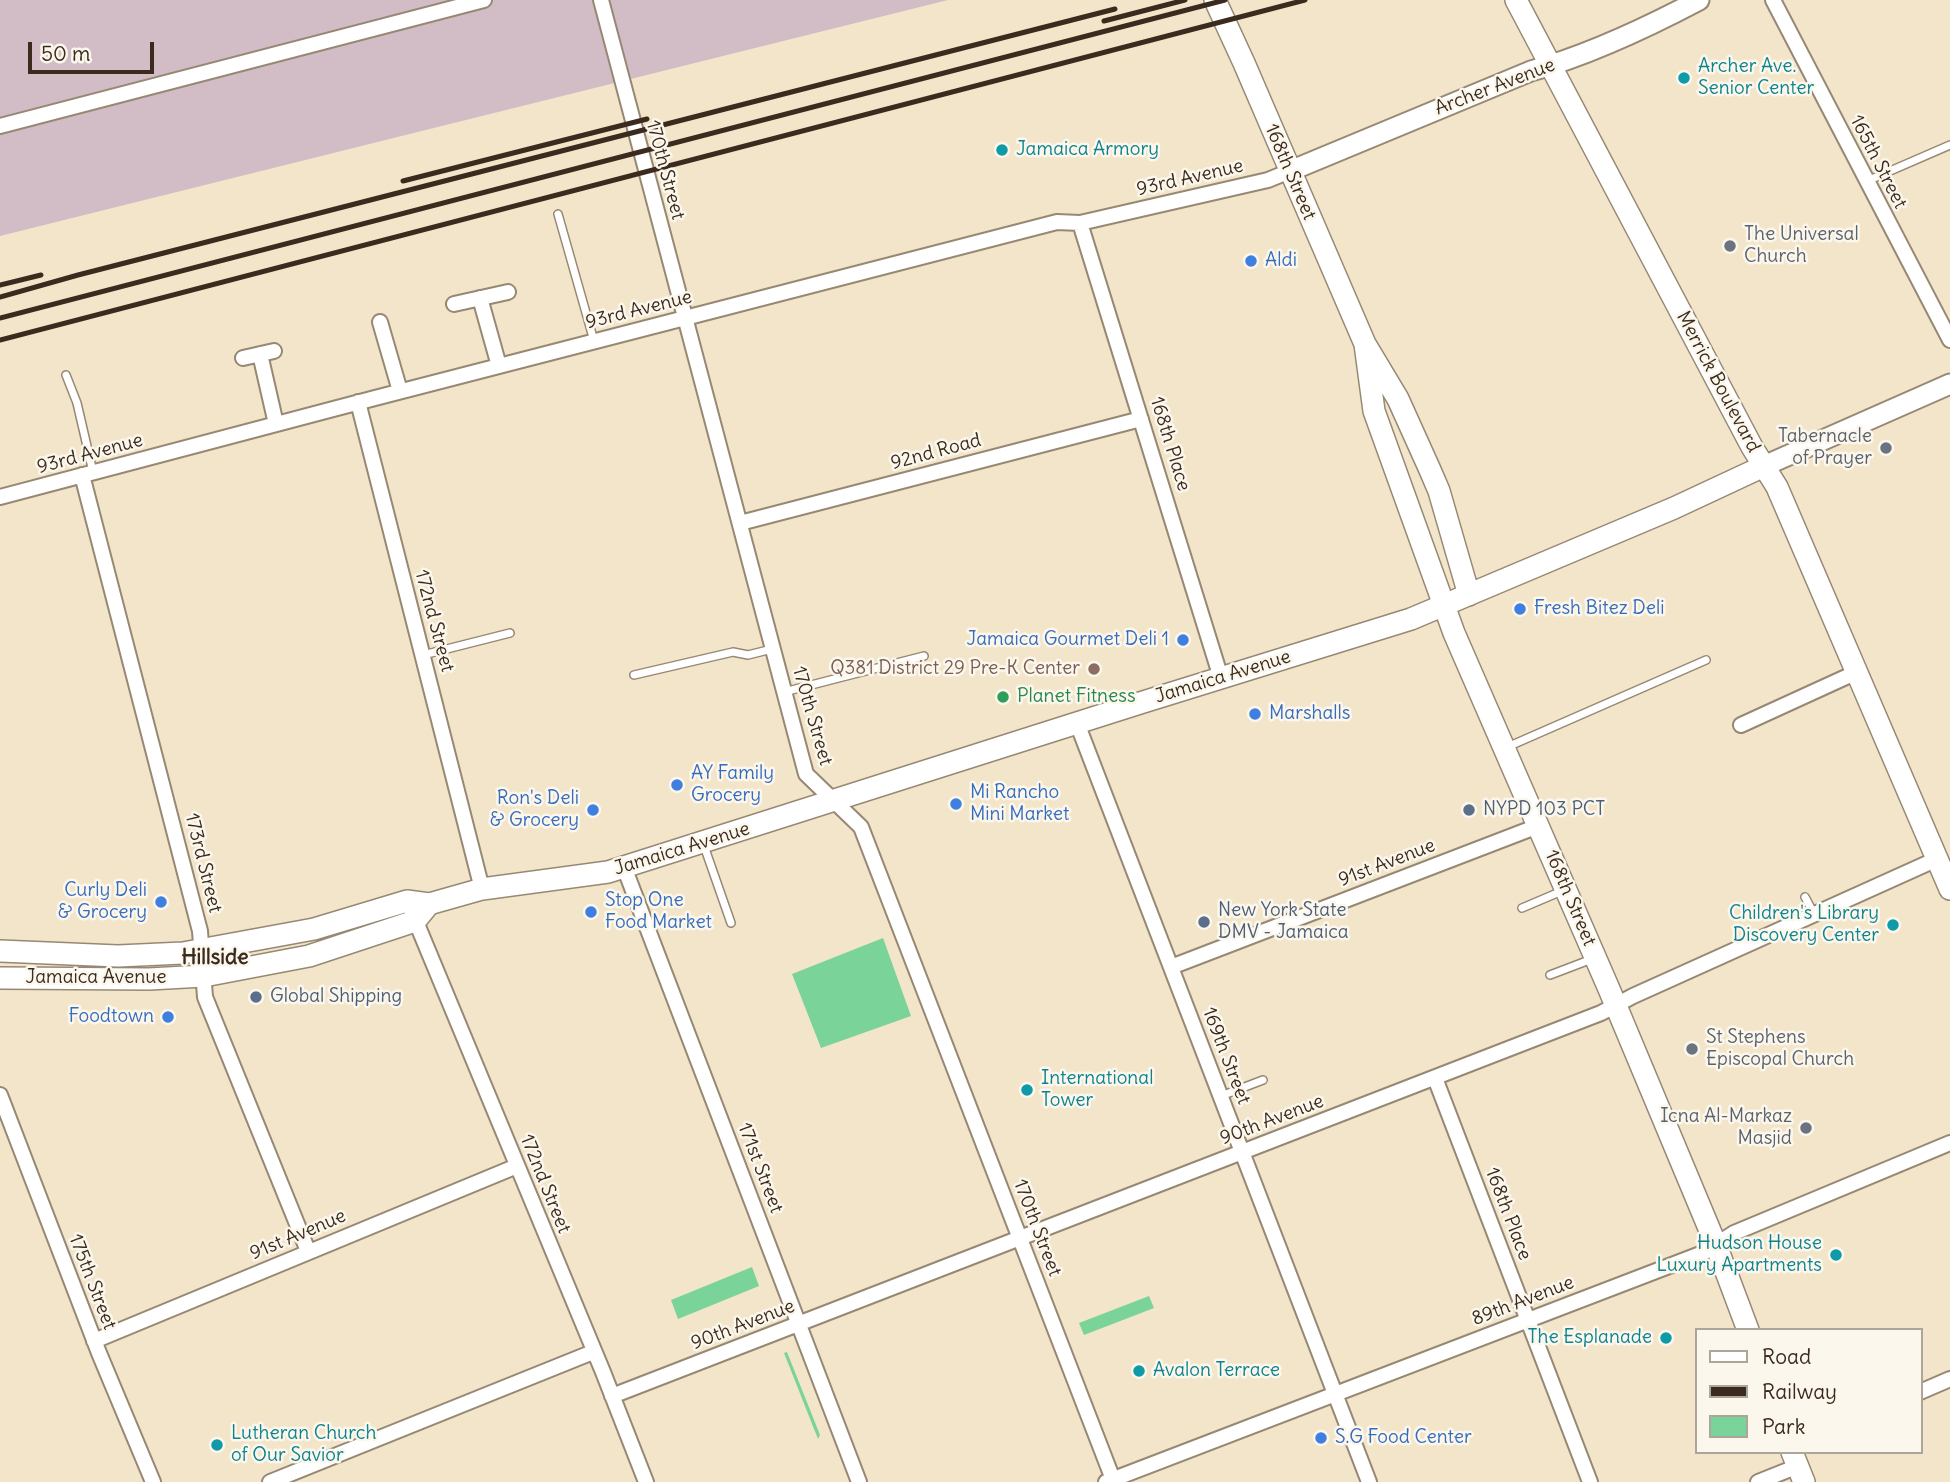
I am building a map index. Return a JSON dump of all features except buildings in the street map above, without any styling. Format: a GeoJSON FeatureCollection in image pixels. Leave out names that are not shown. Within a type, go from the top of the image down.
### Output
{"type":"FeatureCollection","features":[{"type":"Feature","properties":{"kind":"main road","name":"168th Street"},"geometry":{"type":"LineString","coordinates":[[1215,0],[1365,344],[1398,398],[1439,491],[1469,594]]}},
{"type":"Feature","properties":{"kind":"main road","name":"Merrick Boulevard"},"geometry":{"type":"LineString","coordinates":[[1516,0],[1752,447],[1777,487],[1950,889]]}},
{"type":"Feature","properties":{"kind":"main road","name":"168th Street"},"geometry":{"type":"LineString","coordinates":[[1365,344],[1374,411],[1454,633],[1616,1006],[1716,1245],[1747,1328]]}},
{"type":"Feature","properties":{"kind":"main road","name":"Jamaica Avenue"},"geometry":{"type":"LineString","coordinates":[[0,978],[149,979],[204,976],[309,956],[429,904],[482,889],[608,873],[1411,619],[1661,514],[1764,466]]}},
{"type":"Feature","properties":{"kind":"main road","name":"Jamaica Avenue"},"geometry":{"type":"LineString","coordinates":[[0,951],[118,956],[183,953],[411,911]]}},
{"type":"Feature","properties":{"kind":"street"},"geometry":{"type":"LineString","coordinates":[[0,126],[484,0]]}},
{"type":"Feature","properties":{"kind":"street","name":"170th Street"},"geometry":{"type":"LineString","coordinates":[[601,0],[806,774],[861,827],[1021,1238],[1110,1481]]}},
{"type":"Feature","properties":{"kind":"street","name":"Archer Avenue"},"geometry":{"type":"LineString","coordinates":[[1290,171],[1531,71],[1570,59],[1654,23],[1699,0]]}},
{"type":"Feature","properties":{"kind":"street","name":"165th Street"},"geometry":{"type":"LineString","coordinates":[[1773,0],[1950,340]]}},
{"type":"Feature","properties":{"kind":"street","name":"93rd Avenue"},"geometry":{"type":"LineString","coordinates":[[0,498],[400,391],[1057,222],[1080,223],[1268,180],[1290,171]]}},
{"type":"Feature","properties":{"kind":"street","name":"168th Place"},"geometry":{"type":"LineString","coordinates":[[1080,223],[1221,678]]}},
{"type":"Feature","properties":{"kind":"street"},"geometry":{"type":"LineString","coordinates":[[454,304],[508,292]]}},
{"type":"Feature","properties":{"kind":"street"},"geometry":{"type":"LineString","coordinates":[[480,298],[499,366]]}},
{"type":"Feature","properties":{"kind":"street"},"geometry":{"type":"LineString","coordinates":[[380,322],[400,391]]}},
{"type":"Feature","properties":{"kind":"street"},"geometry":{"type":"LineString","coordinates":[[243,358],[267,353],[276,424]]}},
{"type":"Feature","properties":{"kind":"street","name":"Jamaica Avenue"},"geometry":{"type":"LineString","coordinates":[[1764,466],[1950,384]]}},
{"type":"Feature","properties":{"kind":"street","name":"172nd Street"},"geometry":{"type":"LineString","coordinates":[[358,402],[482,889]]}},
{"type":"Feature","properties":{"kind":"street","name":"92nd Road"},"geometry":{"type":"LineString","coordinates":[[740,523],[1141,419]]}},
{"type":"Feature","properties":{"kind":"street","name":"173rd Street"},"geometry":{"type":"LineString","coordinates":[[88,474],[200,931],[205,997],[308,1251]]}},
{"type":"Feature","properties":{"kind":"street"},"geometry":{"type":"LineString","coordinates":[[1741,725],[1857,672]]}},
{"type":"Feature","properties":{"kind":"street","name":"169th Street"},"geometry":{"type":"LineString","coordinates":[[1077,723],[1369,1482]]}},
{"type":"Feature","properties":{"kind":"street","name":"91st Avenue"},"geometry":{"type":"LineString","coordinates":[[1171,967],[1538,826]]}},
{"type":"Feature","properties":{"kind":"street","name":"90th Avenue"},"geometry":{"type":"LineString","coordinates":[[612,1396],[1601,1013],[1633,996],[1937,859]]}},
{"type":"Feature","properties":{"kind":"street","name":"171st Street"},"geometry":{"type":"LineString","coordinates":[[624,867],[859,1482]]}},
{"type":"Feature","properties":{"kind":"street","name":"172nd Street"},"geometry":{"type":"LineString","coordinates":[[411,911],[646,1482]]}},
{"type":"Feature","properties":{"kind":"street","name":"168th Place"},"geometry":{"type":"LineString","coordinates":[[1435,1078],[1590,1482]]}},
{"type":"Feature","properties":{"kind":"street","name":"175th Street"},"geometry":{"type":"LineString","coordinates":[[0,1095],[148,1481]]}},
{"type":"Feature","properties":{"kind":"street","name":"89th Avenue"},"geometry":{"type":"LineString","coordinates":[[1110,1481],[1703,1253],[1734,1233],[1950,1143]]}},
{"type":"Feature","properties":{"kind":"street","name":"91st Avenue"},"geometry":{"type":"LineString","coordinates":[[94,1341],[517,1166]]}},
{"type":"Feature","properties":{"kind":"street"},"geometry":{"type":"LineString","coordinates":[[270,1482],[593,1352]]}},
{"type":"Feature","properties":{"kind":"street"},"geometry":{"type":"LineString","coordinates":[[1922,1391],[1950,1379]]}},
{"type":"Feature","properties":{"kind":"street"},"geometry":{"type":"LineString","coordinates":[[1758,1482],[1798,1467]]}},
{"type":"Feature","properties":{"kind":"lane"},"geometry":{"type":"LineString","coordinates":[[1866,181],[1950,145]]}},
{"type":"Feature","properties":{"kind":"lane"},"geometry":{"type":"LineString","coordinates":[[558,214],[594,341]]}},
{"type":"Feature","properties":{"kind":"lane"},"geometry":{"type":"LineString","coordinates":[[66,375],[78,403],[88,474]]}},
{"type":"Feature","properties":{"kind":"lane"},"geometry":{"type":"LineString","coordinates":[[424,655],[510,633]]}},
{"type":"Feature","properties":{"kind":"lane"},"geometry":{"type":"LineString","coordinates":[[634,675],[733,652],[748,655],[773,649]]}},
{"type":"Feature","properties":{"kind":"lane"},"geometry":{"type":"LineString","coordinates":[[784,692],[924,656]]}},
{"type":"Feature","properties":{"kind":"lane"},"geometry":{"type":"LineString","coordinates":[[1504,748],[1706,660]]}},
{"type":"Feature","properties":{"kind":"lane"},"geometry":{"type":"LineString","coordinates":[[703,843],[731,923]]}},
{"type":"Feature","properties":{"kind":"lane"},"geometry":{"type":"LineString","coordinates":[[1522,908],[1566,889]]}},
{"type":"Feature","properties":{"kind":"lane"},"geometry":{"type":"LineString","coordinates":[[1805,897],[1814,914]]}},
{"type":"Feature","properties":{"kind":"lane"},"geometry":{"type":"LineString","coordinates":[[1550,975],[1595,957]]}},
{"type":"Feature","properties":{"kind":"lane"},"geometry":{"type":"LineString","coordinates":[[1220,1096],[1263,1080]]}},
{"type":"Feature","properties":{"kind":"shaded area"},"geometry":{"type":"Polygon","coordinates":[[[0,0],[948,0],[0,236],[0,0]]]}},
{"type":"Feature","properties":{"kind":"green space"},"geometry":{"type":"Polygon","coordinates":[[[883,938],[911,1016],[821,1048],[792,974],[883,938]]]}},
{"type":"Feature","properties":{"kind":"green space"},"geometry":{"type":"Polygon","coordinates":[[[752,1267],[759,1286],[678,1319],[671,1300],[752,1267]]]}},
{"type":"Feature","properties":{"kind":"green space"},"geometry":{"type":"Polygon","coordinates":[[[1149,1296],[1154,1308],[1084,1335],[1079,1323],[1149,1296]]]}},
{"type":"Feature","properties":{"kind":"green space"},"geometry":{"type":"Polygon","coordinates":[[[787,1352],[820,1435],[818,1439],[784,1353],[787,1352]]]}},
{"type":"Feature","properties":{"kind":"railway"},"geometry":{"type":"LineString","coordinates":[[1104,21],[1185,0]]}},
{"type":"Feature","properties":{"kind":"railway"},"geometry":{"type":"LineString","coordinates":[[0,318],[1225,0]]}},
{"type":"Feature","properties":{"kind":"railway"},"geometry":{"type":"LineString","coordinates":[[0,340],[1305,0]]}},
{"type":"Feature","properties":{"kind":"railway"},"geometry":{"type":"LineString","coordinates":[[0,297],[1115,9]]}},
{"type":"Feature","properties":{"kind":"railway"},"geometry":{"type":"LineString","coordinates":[[403,181],[647,119]]}},
{"type":"Feature","properties":{"kind":"railway"},"geometry":{"type":"LineString","coordinates":[[0,285],[41,275]]}},
{"type":"Feature","properties":{"kind":"place","name":"Archer Ave. Senior Center"},"geometry":{"type":"Point","coordinates":[1684,78]}},
{"type":"Feature","properties":{"kind":"place","name":"Jamaica Armory"},"geometry":{"type":"Point","coordinates":[1002,150]}},
{"type":"Feature","properties":{"kind":"place","name":"The Universal Church"},"geometry":{"type":"Point","coordinates":[1730,246]}},
{"type":"Feature","properties":{"kind":"place","name":"Aldi"},"geometry":{"type":"Point","coordinates":[1251,261]}},
{"type":"Feature","properties":{"kind":"place","name":"Tabernacle of Prayer"},"geometry":{"type":"Point","coordinates":[1886,448]}},
{"type":"Feature","properties":{"kind":"place","name":"Fresh Bitez Deli"},"geometry":{"type":"Point","coordinates":[1520,609]}},
{"type":"Feature","properties":{"kind":"place","name":"Jamaica Gourmet Deli 1"},"geometry":{"type":"Point","coordinates":[1183,640]}},
{"type":"Feature","properties":{"kind":"place","name":"Q381 District 29 Pre-K Center"},"geometry":{"type":"Point","coordinates":[1094,669]}},
{"type":"Feature","properties":{"kind":"place","name":"Planet Fitness"},"geometry":{"type":"Point","coordinates":[1003,697]}},
{"type":"Feature","properties":{"kind":"place","name":"Marshalls"},"geometry":{"type":"Point","coordinates":[1255,714]}},
{"type":"Feature","properties":{"kind":"place","name":"AY Family Grocery"},"geometry":{"type":"Point","coordinates":[677,785]}},
{"type":"Feature","properties":{"kind":"place","name":"Mi Rancho Mini Market"},"geometry":{"type":"Point","coordinates":[956,804]}},
{"type":"Feature","properties":{"kind":"place","name":"Ron's Deli & Grocery"},"geometry":{"type":"Point","coordinates":[593,810]}},
{"type":"Feature","properties":{"kind":"place","name":"NYPD 103 PCT"},"geometry":{"type":"Point","coordinates":[1469,810]}},
{"type":"Feature","properties":{"kind":"place","name":"Curly Deli & Grocery"},"geometry":{"type":"Point","coordinates":[161,902]}},
{"type":"Feature","properties":{"kind":"place","name":"Stop One Food Market"},"geometry":{"type":"Point","coordinates":[591,912]}},
{"type":"Feature","properties":{"kind":"place","name":"New York State DMV - Jamaica"},"geometry":{"type":"Point","coordinates":[1204,922]}},
{"type":"Feature","properties":{"kind":"place","name":"Children's Library Discovery Center"},"geometry":{"type":"Point","coordinates":[1893,925]}},
{"type":"Feature","properties":{"kind":"place","name":"Global Shipping"},"geometry":{"type":"Point","coordinates":[256,997]}},
{"type":"Feature","properties":{"kind":"place","name":"Foodtown"},"geometry":{"type":"Point","coordinates":[168,1017]}},
{"type":"Feature","properties":{"kind":"place","name":"St Stephens Episcopal Church"},"geometry":{"type":"Point","coordinates":[1692,1049]}},
{"type":"Feature","properties":{"kind":"place","name":"International Tower"},"geometry":{"type":"Point","coordinates":[1027,1090]}},
{"type":"Feature","properties":{"kind":"place","name":"Icna Al-Markaz Masjid"},"geometry":{"type":"Point","coordinates":[1806,1128]}},
{"type":"Feature","properties":{"kind":"place","name":"Hudson House Luxury Apartments"},"geometry":{"type":"Point","coordinates":[1836,1255]}},
{"type":"Feature","properties":{"kind":"place","name":"The Esplanade"},"geometry":{"type":"Point","coordinates":[1666,1338]}},
{"type":"Feature","properties":{"kind":"place","name":"Avalon Terrace"},"geometry":{"type":"Point","coordinates":[1139,1371]}},
{"type":"Feature","properties":{"kind":"place","name":"S.G Food Center"},"geometry":{"type":"Point","coordinates":[1321,1438]}},
{"type":"Feature","properties":{"kind":"place","name":"Lutheran Church of Our Savior"},"geometry":{"type":"Point","coordinates":[217,1445]}},
{"type":"Feature","properties":{"kind":"district","name":"Hillside"},"geometry":{"type":"Point","coordinates":[215,958]}}]}
